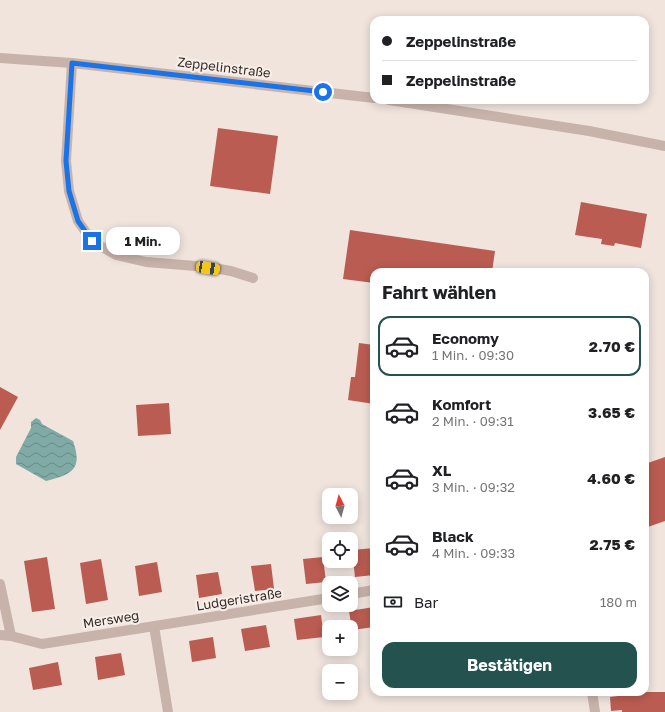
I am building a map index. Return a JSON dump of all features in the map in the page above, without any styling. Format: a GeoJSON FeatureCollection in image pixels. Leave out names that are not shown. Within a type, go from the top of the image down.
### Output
{"type":"FeatureCollection","features":[{"type":"Feature","properties":{"kind":"street","name":"Zeppelinstraße"},"geometry":{"type":"LineString","coordinates":[[0,58],[72,63],[370,98]]}},
{"type":"Feature","properties":{"kind":"street"},"geometry":{"type":"LineString","coordinates":[[72,63],[66,161],[69,191],[78,221],[92,241],[116,255],[146,262],[223,270],[253,278]]}},
{"type":"Feature","properties":{"kind":"street"},"geometry":{"type":"LineString","coordinates":[[413,104],[589,132],[665,146]]}},
{"type":"Feature","properties":{"kind":"street"},"geometry":{"type":"LineString","coordinates":[[0,584],[11,636]]}},
{"type":"Feature","properties":{"kind":"street"},"geometry":{"type":"LineString","coordinates":[[358,593],[370,591]]}},
{"type":"Feature","properties":{"kind":"street","name":"Ludgeristraße"},"geometry":{"type":"LineString","coordinates":[[154,626],[322,599]]}},
{"type":"Feature","properties":{"kind":"street","name":"Mersweg"},"geometry":{"type":"LineString","coordinates":[[0,635],[11,636],[42,644],[154,626],[168,712]]}},
{"type":"Feature","properties":{"kind":"street"},"geometry":{"type":"LineString","coordinates":[[593,696],[595,712]]}},
{"type":"Feature","properties":{"kind":"water"},"geometry":{"type":"Polygon","coordinates":[[[36,418],[40,420],[42,424],[73,441],[77,458],[76,465],[69,473],[46,481],[16,464],[16,457],[31,428],[31,422],[36,418]]]}},
{"type":"Feature","properties":{"kind":"building"},"geometry":{"type":"Polygon","coordinates":[[[218,128],[278,136],[270,194],[210,186],[218,128]]]}},
{"type":"Feature","properties":{"kind":"building"},"geometry":{"type":"Polygon","coordinates":[[[581,202],[647,214],[641,248],[615,243],[614,246],[601,244],[602,239],[575,235],[581,202]]]}},
{"type":"Feature","properties":{"kind":"building"},"geometry":{"type":"Polygon","coordinates":[[[350,230],[495,251],[493,268],[370,268],[370,282],[343,279],[350,230]]]}},
{"type":"Feature","properties":{"kind":"building"},"geometry":{"type":"Polygon","coordinates":[[[359,343],[370,344],[370,403],[348,400],[351,377],[355,377],[359,343]]]}},
{"type":"Feature","properties":{"kind":"building"},"geometry":{"type":"Polygon","coordinates":[[[0,387],[18,397],[0,430],[0,387]]]}},
{"type":"Feature","properties":{"kind":"building"},"geometry":{"type":"Polygon","coordinates":[[[169,403],[171,434],[138,436],[136,405],[169,403]]]}},
{"type":"Feature","properties":{"kind":"building"},"geometry":{"type":"Polygon","coordinates":[[[665,457],[665,521],[649,527],[649,463],[665,457]]]}},
{"type":"Feature","properties":{"kind":"building"},"geometry":{"type":"Polygon","coordinates":[[[370,548],[370,575],[355,576],[354,568],[358,568],[358,549],[370,548]]]}},
{"type":"Feature","properties":{"kind":"building"},"geometry":{"type":"Polygon","coordinates":[[[47,557],[55,609],[32,612],[24,561],[47,557]]]}},
{"type":"Feature","properties":{"kind":"building"},"geometry":{"type":"Polygon","coordinates":[[[322,557],[322,568],[324,568],[325,576],[322,576],[322,582],[306,584],[303,559],[322,557]]]}},
{"type":"Feature","properties":{"kind":"building"},"geometry":{"type":"Polygon","coordinates":[[[101,559],[108,600],[86,604],[80,563],[101,559]]]}},
{"type":"Feature","properties":{"kind":"building"},"geometry":{"type":"Polygon","coordinates":[[[157,562],[162,592],[139,596],[135,566],[157,562]]]}},
{"type":"Feature","properties":{"kind":"building"},"geometry":{"type":"Polygon","coordinates":[[[271,564],[274,589],[255,591],[251,566],[271,564]]]}},
{"type":"Feature","properties":{"kind":"building"},"geometry":{"type":"Polygon","coordinates":[[[218,572],[222,594],[199,598],[196,575],[218,572]]]}},
{"type":"Feature","properties":{"kind":"building"},"geometry":{"type":"Polygon","coordinates":[[[370,608],[370,628],[358,629],[358,620],[350,620],[349,612],[358,612],[358,610],[370,608]]]}},
{"type":"Feature","properties":{"kind":"building"},"geometry":{"type":"Polygon","coordinates":[[[321,615],[322,637],[297,640],[294,619],[321,615]]]}},
{"type":"Feature","properties":{"kind":"building"},"geometry":{"type":"Polygon","coordinates":[[[266,625],[270,647],[245,651],[241,629],[266,625]]]}},
{"type":"Feature","properties":{"kind":"building"},"geometry":{"type":"Polygon","coordinates":[[[213,637],[216,658],[192,662],[189,641],[213,637]]]}},
{"type":"Feature","properties":{"kind":"building"},"geometry":{"type":"Polygon","coordinates":[[[121,653],[125,675],[98,680],[95,657],[121,653]]]}},
{"type":"Feature","properties":{"kind":"building"},"geometry":{"type":"Polygon","coordinates":[[[58,662],[62,685],[33,690],[29,668],[58,662]]]}},
{"type":"Feature","properties":{"kind":"building"},"geometry":{"type":"Polygon","coordinates":[[[649,692],[665,692],[665,712],[622,712],[622,710],[611,711],[610,697],[649,696],[649,692]]]}},
{"type":"Feature","properties":{"kind":"route"},"geometry":{"type":"LineString","coordinates":[[92,241],[78,221],[69,191],[66,161],[72,63],[323,92]]}}]}
